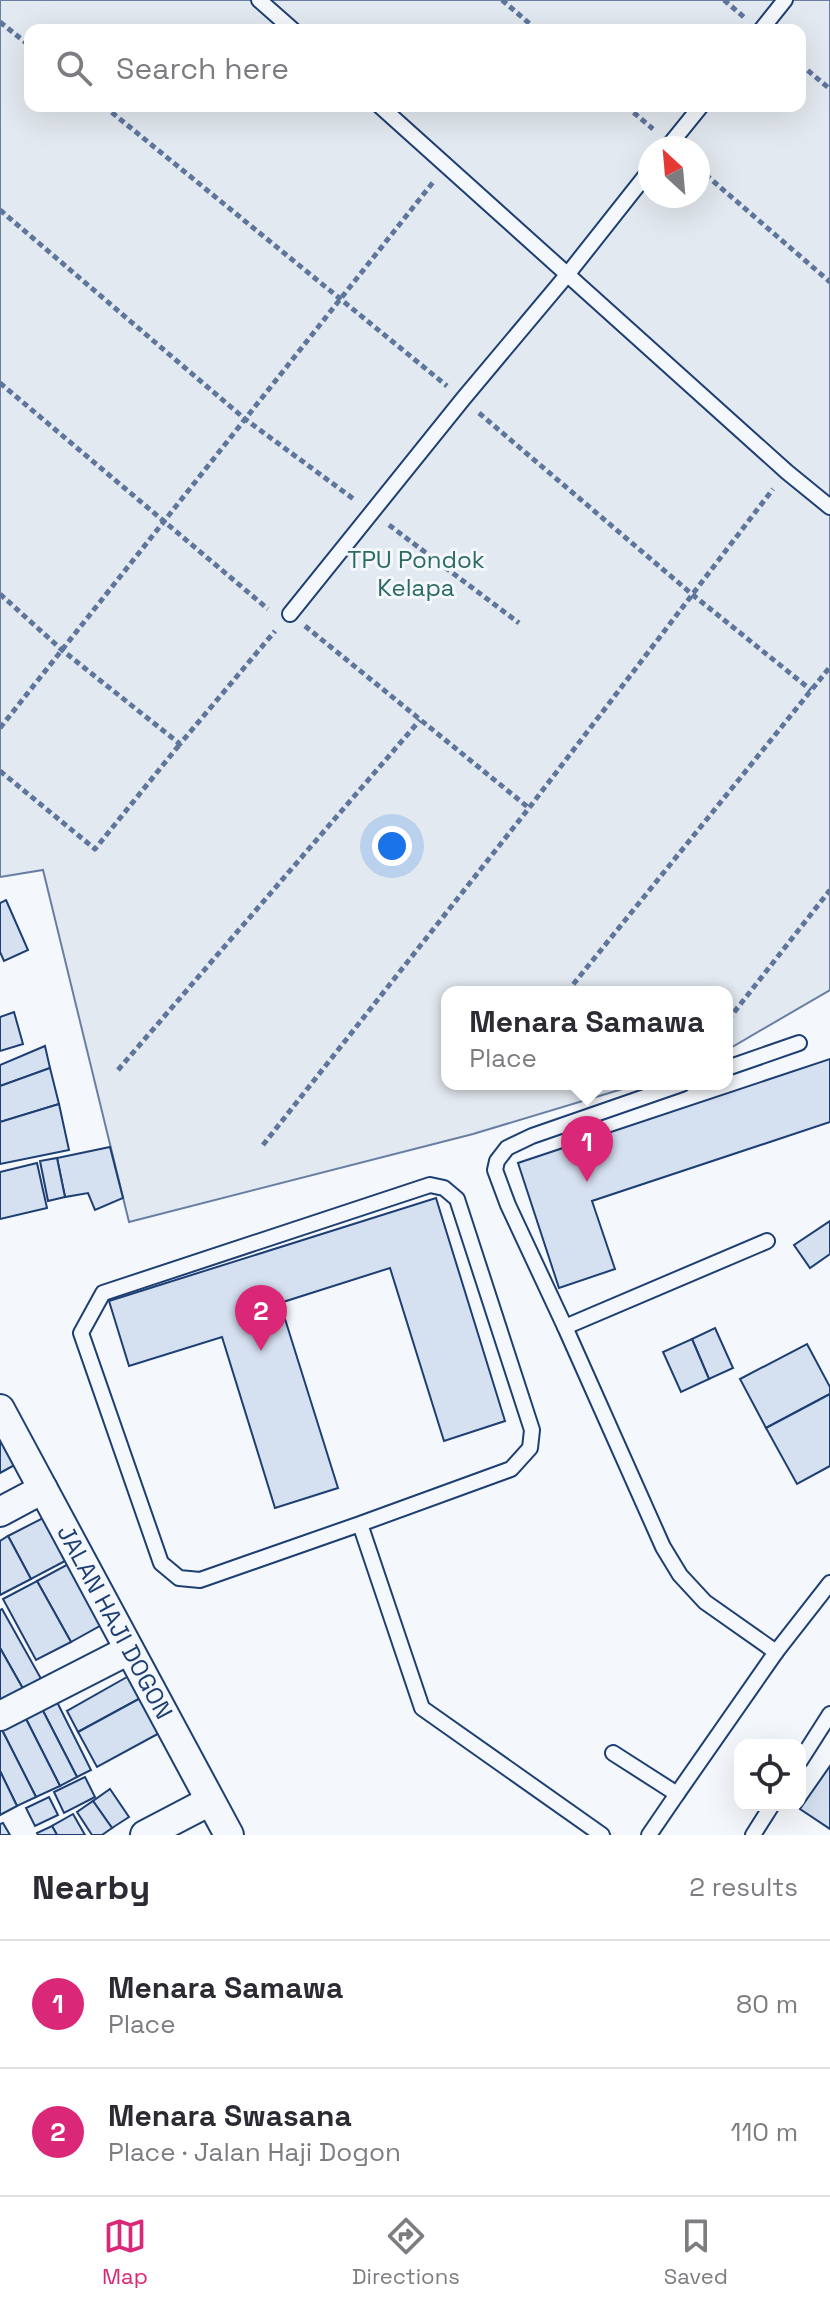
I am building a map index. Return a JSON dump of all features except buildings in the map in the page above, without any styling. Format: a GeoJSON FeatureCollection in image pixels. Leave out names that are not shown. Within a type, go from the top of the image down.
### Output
{"type":"FeatureCollection","features":[{"type":"Feature","properties":{"kind":"street","name":"JALAN HAJI DOGON"},"geometry":{"type":"LineString","coordinates":[[0,1409],[229,1835]]}},
{"type":"Feature","properties":{"kind":"street"},"geometry":{"type":"LineString","coordinates":[[0,1512],[43,1489]]}},
{"type":"Feature","properties":{"kind":"street"},"geometry":{"type":"LineString","coordinates":[[0,1716],[129,1650]]}},
{"type":"Feature","properties":{"kind":"street"},"geometry":{"type":"LineString","coordinates":[[145,1835],[210,1801]]}},
{"type":"Feature","properties":{"kind":"lane"},"geometry":{"type":"LineString","coordinates":[[259,0],[286,24]]}},
{"type":"Feature","properties":{"kind":"lane"},"geometry":{"type":"LineString","coordinates":[[766,24],[785,0]]}},
{"type":"Feature","properties":{"kind":"lane"},"geometry":{"type":"LineString","coordinates":[[387,112],[787,472],[830,507]]}},
{"type":"Feature","properties":{"kind":"lane"},"geometry":{"type":"LineString","coordinates":[[677,136],[696,112]]}},
{"type":"Feature","properties":{"kind":"lane"},"geometry":{"type":"LineString","coordinates":[[286,618],[638,185]]}},
{"type":"Feature","properties":{"kind":"lane"},"geometry":{"type":"LineString","coordinates":[[733,1066],[799,1043]]}},
{"type":"Feature","properties":{"kind":"lane"},"geometry":{"type":"LineString","coordinates":[[665,1090],[532,1136],[507,1148],[497,1161],[495,1170],[663,1547],[680,1575],[705,1602],[776,1652]]}},
{"type":"Feature","properties":{"kind":"lane"},"geometry":{"type":"LineString","coordinates":[[430,1185],[444,1188],[457,1199],[532,1430],[530,1448],[511,1469],[360,1524],[200,1580],[179,1578],[161,1563],[81,1333],[103,1293],[430,1185]]}},
{"type":"Feature","properties":{"kind":"lane"},"geometry":{"type":"LineString","coordinates":[[565,1327],[767,1241]]}},
{"type":"Feature","properties":{"kind":"lane"},"geometry":{"type":"LineString","coordinates":[[360,1524],[422,1708],[602,1835]]}},
{"type":"Feature","properties":{"kind":"lane"},"geometry":{"type":"LineString","coordinates":[[649,1835],[776,1652],[830,1583]]}},
{"type":"Feature","properties":{"kind":"lane"},"geometry":{"type":"LineString","coordinates":[[806,1752],[830,1714]]}},
{"type":"Feature","properties":{"kind":"lane"},"geometry":{"type":"LineString","coordinates":[[613,1753],[677,1794]]}},
{"type":"Feature","properties":{"kind":"lane"},"geometry":{"type":"LineString","coordinates":[[753,1835],[768,1811]]}},
{"type":"Feature","properties":{"kind":"path"},"geometry":{"type":"LineString","coordinates":[[502,0],[530,24]]}},
{"type":"Feature","properties":{"kind":"path"},"geometry":{"type":"LineString","coordinates":[[2,26],[24,42]]}},
{"type":"Feature","properties":{"kind":"path"},"geometry":{"type":"LineString","coordinates":[[806,69],[830,89]]}},
{"type":"Feature","properties":{"kind":"path"},"geometry":{"type":"LineString","coordinates":[[0,728],[447,165]]}},
{"type":"Feature","properties":{"kind":"path"},"geometry":{"type":"LineString","coordinates":[[710,178],[830,282]]}},
{"type":"Feature","properties":{"kind":"path"},"geometry":{"type":"LineString","coordinates":[[0,210],[245,419],[519,623]]}},
{"type":"Feature","properties":{"kind":"path"},"geometry":{"type":"LineString","coordinates":[[0,383],[164,521],[529,808]]}},
{"type":"Feature","properties":{"kind":"path"},"geometry":{"type":"LineString","coordinates":[[263,1145],[529,808],[787,472]]}},
{"type":"Feature","properties":{"kind":"path"},"geometry":{"type":"LineString","coordinates":[[0,594],[62,650],[180,744]]}},
{"type":"Feature","properties":{"kind":"path"},"geometry":{"type":"LineString","coordinates":[[0,771],[95,849],[286,618]]}},
{"type":"Feature","properties":{"kind":"path"},"geometry":{"type":"LineString","coordinates":[[572,986],[830,667]]}},
{"type":"Feature","properties":{"kind":"path"},"geometry":{"type":"LineString","coordinates":[[118,1070],[420,720]]}},
{"type":"Feature","properties":{"kind":"path"},"geometry":{"type":"LineString","coordinates":[[733,1014],[830,890]]}},
{"type":"Feature","properties":{"kind":"green space","name":"TPU Pondok Kelapa"},"geometry":{"type":"Polygon","coordinates":[[[0,0],[830,0],[830,990],[733,1047],[733,986],[441,986],[441,1090],[619,1090],[473,1134],[129,1222],[43,870],[0,877],[0,0]]]}},
{"type":"Feature","properties":{"kind":"place","name":"Menara Samawa"},"geometry":{"type":"Point","coordinates":[587,1182]}},
{"type":"Feature","properties":{"kind":"place","name":"Menara Swasana"},"geometry":{"type":"Point","coordinates":[261,1351]}}]}
